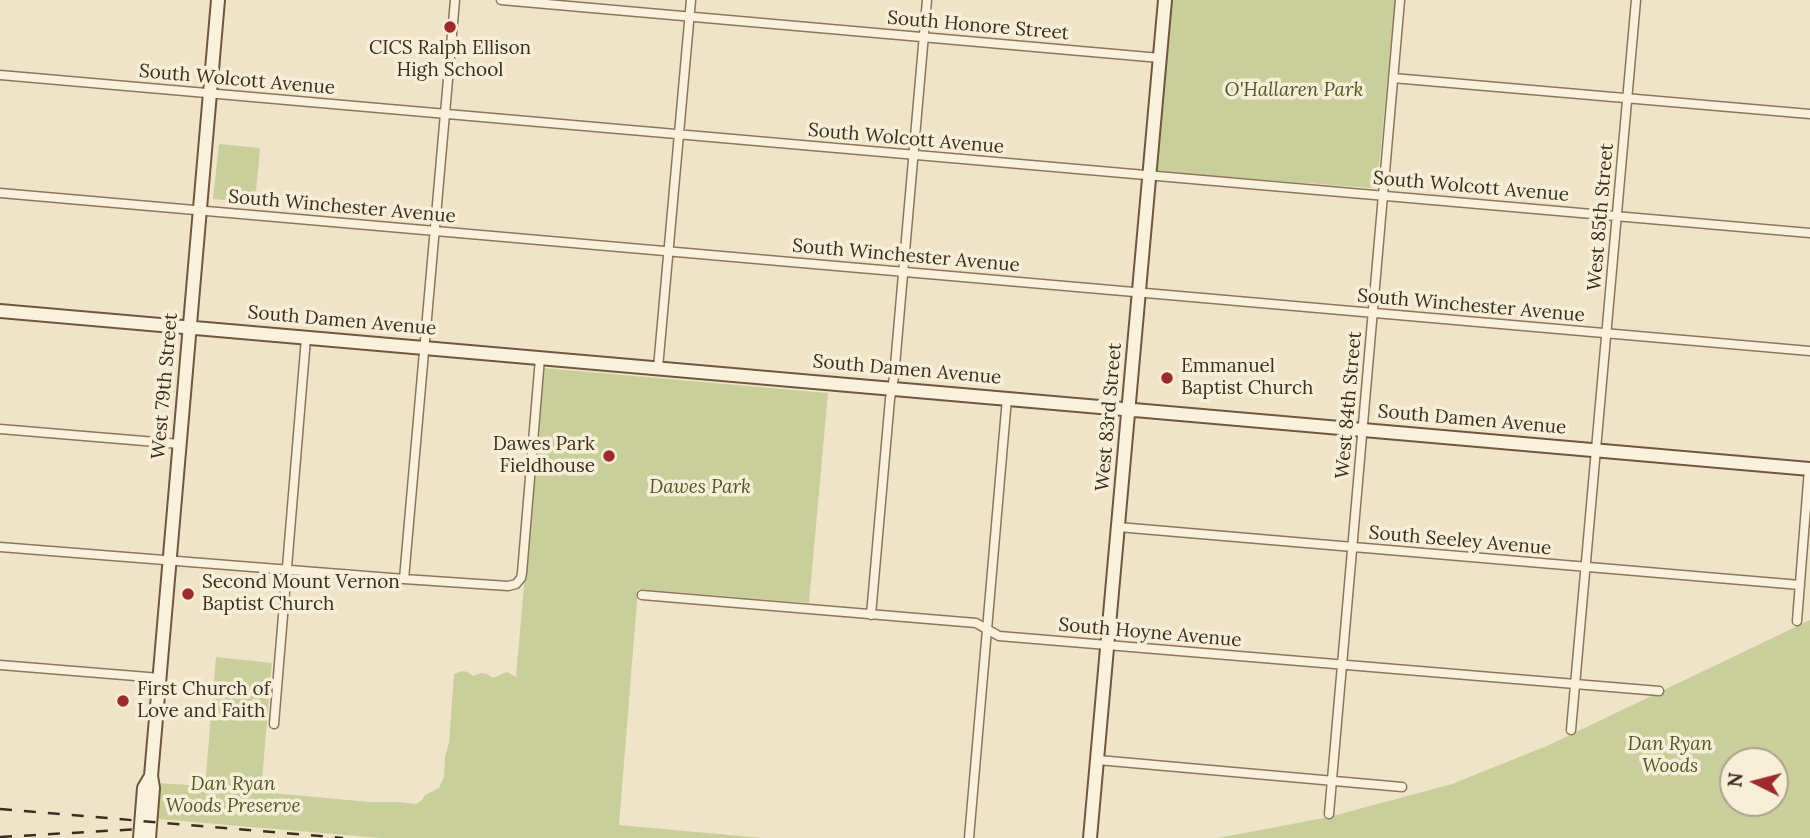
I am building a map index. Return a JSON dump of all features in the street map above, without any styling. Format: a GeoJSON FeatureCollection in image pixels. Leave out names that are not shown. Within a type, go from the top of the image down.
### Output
{"type":"FeatureCollection","features":[{"type":"Feature","properties":{"kind":"street","name":"West 79th Street"},"geometry":{"type":"LineString","coordinates":[[149,838],[153,788],[151,776],[218,0]]}},
{"type":"Feature","properties":{"kind":"street"},"geometry":{"type":"LineString","coordinates":[[404,579],[454,0]]}},
{"type":"Feature","properties":{"kind":"street","name":"South Honore Street"},"geometry":{"type":"LineString","coordinates":[[501,0],[1160,58]]}},
{"type":"Feature","properties":{"kind":"street"},"geometry":{"type":"LineString","coordinates":[[658,368],[691,0]]}},
{"type":"Feature","properties":{"kind":"street"},"geometry":{"type":"LineString","coordinates":[[871,615],[927,0]]}},
{"type":"Feature","properties":{"kind":"street","name":"West 83rd Street"},"geometry":{"type":"LineString","coordinates":[[1090,838],[1165,0]]}},
{"type":"Feature","properties":{"kind":"street","name":"West 84th Street"},"geometry":{"type":"LineString","coordinates":[[1329,814],[1400,0]]}},
{"type":"Feature","properties":{"kind":"street","name":"West 85th Street"},"geometry":{"type":"LineString","coordinates":[[1571,730],[1636,0]]}},
{"type":"Feature","properties":{"kind":"street","name":"South Wolcott Avenue"},"geometry":{"type":"LineString","coordinates":[[0,75],[1810,233]]}},
{"type":"Feature","properties":{"kind":"street"},"geometry":{"type":"LineString","coordinates":[[1393,78],[1810,114]]}},
{"type":"Feature","properties":{"kind":"street","name":"South Winchester Avenue"},"geometry":{"type":"LineString","coordinates":[[0,193],[1810,351]]}},
{"type":"Feature","properties":{"kind":"street","name":"South Damen Avenue"},"geometry":{"type":"LineString","coordinates":[[0,311],[1810,469]]}},
{"type":"Feature","properties":{"kind":"street"},"geometry":{"type":"LineString","coordinates":[[274,724],[306,338]]}},
{"type":"Feature","properties":{"kind":"street"},"geometry":{"type":"LineString","coordinates":[[0,547],[508,586],[519,582],[522,573],[540,358]]}},
{"type":"Feature","properties":{"kind":"street"},"geometry":{"type":"LineString","coordinates":[[969,838],[1007,398]]}},
{"type":"Feature","properties":{"kind":"street"},"geometry":{"type":"LineString","coordinates":[[0,429],[180,444]]}},
{"type":"Feature","properties":{"kind":"street"},"geometry":{"type":"LineString","coordinates":[[1797,621],[1810,469]]}},
{"type":"Feature","properties":{"kind":"street","name":"South Seeley Avenue"},"geometry":{"type":"LineString","coordinates":[[1118,527],[1800,585]]}},
{"type":"Feature","properties":{"kind":"street","name":"South Hoyne Avenue"},"geometry":{"type":"LineString","coordinates":[[642,595],[976,623],[999,636],[1659,691]]}},
{"type":"Feature","properties":{"kind":"street"},"geometry":{"type":"LineString","coordinates":[[0,665],[160,678]]}},
{"type":"Feature","properties":{"kind":"street"},"geometry":{"type":"LineString","coordinates":[[1098,760],[1402,787]]}},
{"type":"Feature","properties":{"kind":"street","name":"West 79th Street"},"geometry":{"type":"LineString","coordinates":[[140,838],[144,788],[151,776]]}},
{"type":"Feature","properties":{"kind":"green space","name":"O'Hallaren Park"},"geometry":{"type":"Polygon","coordinates":[[[1169,0],[1395,0],[1377,187],[1161,172],[1155,169],[1169,0]]]}},
{"type":"Feature","properties":{"kind":"green space"},"geometry":{"type":"Polygon","coordinates":[[[219,144],[260,148],[255,203],[213,199],[219,144]]]}},
{"type":"Feature","properties":{"kind":"green space","name":"Dawes Park"},"geometry":{"type":"Polygon","coordinates":[[[543,368],[828,393],[809,603],[638,589],[619,825],[763,838],[380,838],[158,819],[158,783],[205,786],[216,657],[272,663],[261,792],[416,804],[425,795],[439,788],[444,777],[449,743],[454,674],[462,671],[473,676],[487,674],[493,678],[507,672],[516,677],[543,368]]]}},
{"type":"Feature","properties":{"kind":"green space","name":"Dan Ryan Woods"},"geometry":{"type":"Polygon","coordinates":[[[1810,620],[1810,838],[1218,838],[1329,817],[1452,784],[1549,745],[1810,620]]]}},
{"type":"Feature","properties":{"kind":"railway"},"geometry":{"type":"LineString","coordinates":[[0,809],[343,838]]}},
{"type":"Feature","properties":{"kind":"railway"},"geometry":{"type":"LineString","coordinates":[[0,837],[140,829]]}},
{"type":"Feature","properties":{"kind":"place","name":"CICS Ralph Ellison High School"},"geometry":{"type":"Point","coordinates":[450,27]}},
{"type":"Feature","properties":{"kind":"place","name":"Emmanuel Baptist Church"},"geometry":{"type":"Point","coordinates":[1167,378]}},
{"type":"Feature","properties":{"kind":"place","name":"Dawes Park Fieldhouse"},"geometry":{"type":"Point","coordinates":[609,456]}},
{"type":"Feature","properties":{"kind":"place","name":"Second Mount Vernon Baptist Church"},"geometry":{"type":"Point","coordinates":[188,594]}},
{"type":"Feature","properties":{"kind":"place","name":"First Church of Love and Faith"},"geometry":{"type":"Point","coordinates":[123,701]}},
{"type":"Feature","properties":{"kind":"park label","name":"Dan Ryan Woods Preserve"},"geometry":{"type":"Point","coordinates":[233,796]}}]}
